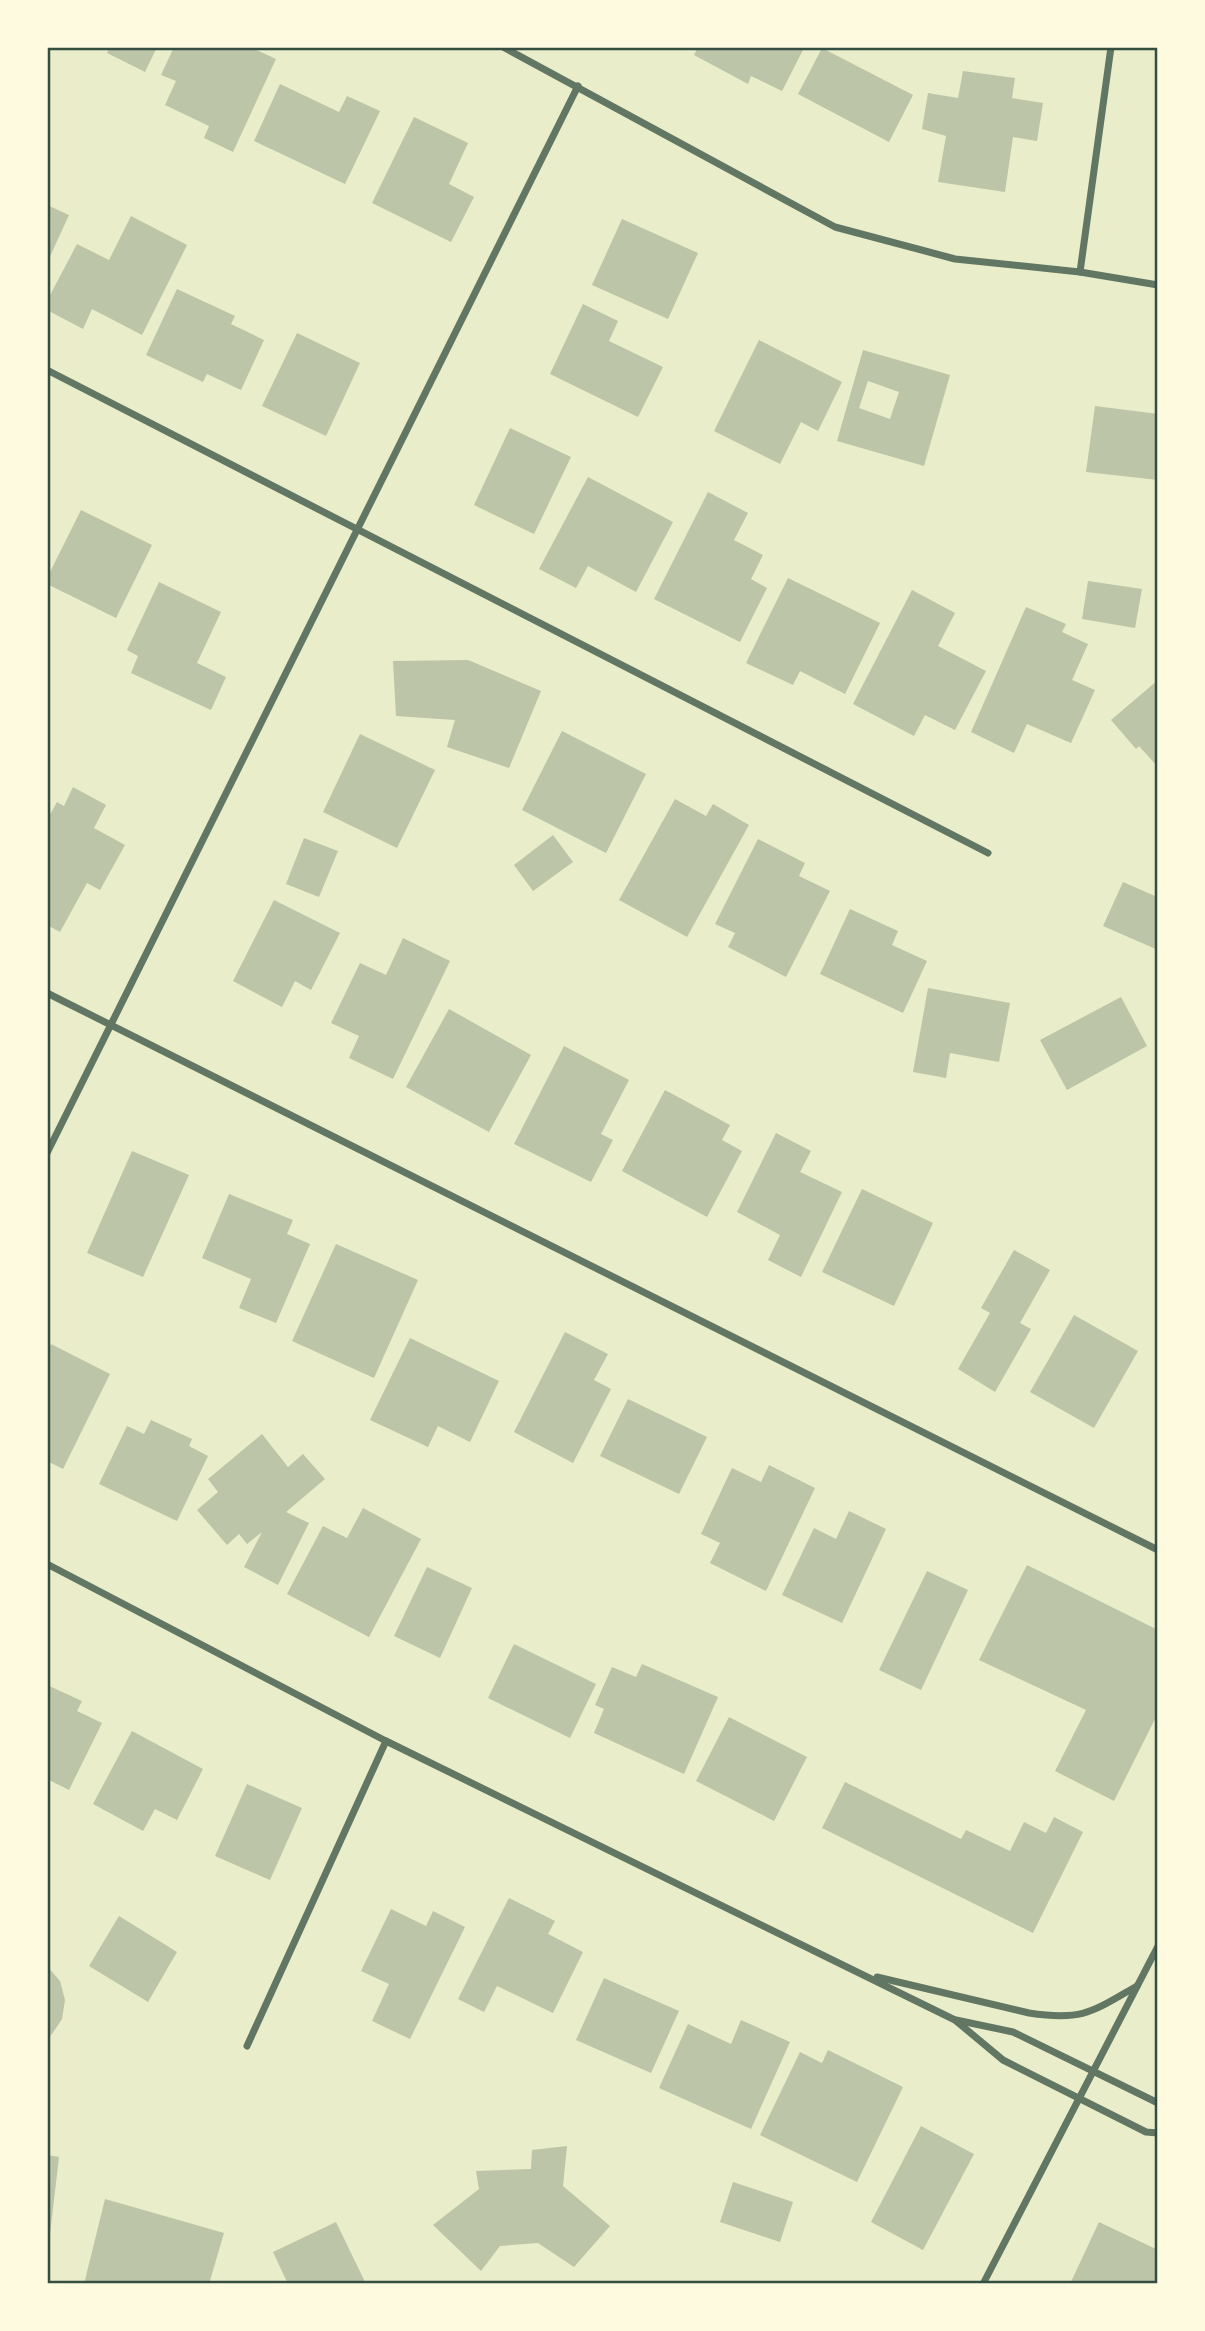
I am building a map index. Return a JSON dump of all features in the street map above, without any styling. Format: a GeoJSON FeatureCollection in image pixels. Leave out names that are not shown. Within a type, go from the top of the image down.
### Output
{"type":"FeatureCollection","features":[{"type":"Feature","properties":{"kind":"street"},"geometry":{"type":"LineString","coordinates":[[503,47],[835,227],[955,259],[1080,272],[1158,285]]}},
{"type":"Feature","properties":{"kind":"street"},"geometry":{"type":"LineString","coordinates":[[1080,272],[1111,47]]}},
{"type":"Feature","properties":{"kind":"street"},"geometry":{"type":"LineString","coordinates":[[47,1153],[578,86]]}},
{"type":"Feature","properties":{"kind":"street"},"geometry":{"type":"LineString","coordinates":[[47,370],[988,853]]}},
{"type":"Feature","properties":{"kind":"street"},"geometry":{"type":"LineString","coordinates":[[47,993],[1158,1550]]}},
{"type":"Feature","properties":{"kind":"street"},"geometry":{"type":"LineString","coordinates":[[47,1564],[386,1741],[955,2020],[1003,2060],[1146,2132],[1158,2133]]}},
{"type":"Feature","properties":{"kind":"street"},"geometry":{"type":"LineString","coordinates":[[247,2046],[386,1741]]}},
{"type":"Feature","properties":{"kind":"street"},"geometry":{"type":"LineString","coordinates":[[983,2284],[1158,1946]]}},
{"type":"Feature","properties":{"kind":"street"},"geometry":{"type":"LineString","coordinates":[[863,1973],[1029,2014],[1049,2016],[1076,2016],[1091,2012],[1138,1985]]}},
{"type":"Feature","properties":{"kind":"street"},"geometry":{"type":"LineString","coordinates":[[955,2020],[1013,2032],[1158,2103]]}},
{"type":"Feature","properties":{"kind":"building"},"geometry":{"type":"Polygon","coordinates":[[[110,47],[157,47],[145,72],[107,53],[110,47]]]}},
{"type":"Feature","properties":{"kind":"building"},"geometry":{"type":"Polygon","coordinates":[[[174,47],[250,47],[276,59],[233,152],[204,138],[209,126],[165,105],[176,81],[161,75],[174,47]]]}},
{"type":"Feature","properties":{"kind":"building"},"geometry":{"type":"Polygon","coordinates":[[[698,47],[804,48],[782,91],[751,76],[748,84],[694,55],[698,47]]]}},
{"type":"Feature","properties":{"kind":"building"},"geometry":{"type":"Polygon","coordinates":[[[822,48],[913,95],[889,142],[798,94],[822,48]]]}},
{"type":"Feature","properties":{"kind":"building"},"geometry":{"type":"Polygon","coordinates":[[[963,71],[1015,78],[1012,98],[1043,103],[1037,141],[1013,137],[1005,192],[938,182],[946,136],[922,129],[928,93],[958,98],[963,71]]]}},
{"type":"Feature","properties":{"kind":"building"},"geometry":{"type":"Polygon","coordinates":[[[280,84],[339,112],[347,96],[380,111],[345,184],[254,141],[280,84]]]}},
{"type":"Feature","properties":{"kind":"building"},"geometry":{"type":"Polygon","coordinates":[[[414,117],[468,143],[449,184],[474,197],[451,242],[372,203],[414,117]]]}},
{"type":"Feature","properties":{"kind":"building"},"geometry":{"type":"Polygon","coordinates":[[[47,205],[69,215],[47,263],[47,205]]]}},
{"type":"Feature","properties":{"kind":"building"},"geometry":{"type":"Polygon","coordinates":[[[131,216],[187,245],[142,335],[92,309],[83,329],[47,310],[47,301],[77,244],[109,260],[131,216]]]}},
{"type":"Feature","properties":{"kind":"building"},"geometry":{"type":"Polygon","coordinates":[[[622,219],[698,253],[668,319],[592,285],[622,219]]]}},
{"type":"Feature","properties":{"kind":"building"},"geometry":{"type":"Polygon","coordinates":[[[177,289],[235,316],[231,324],[264,340],[241,390],[207,374],[203,382],[146,355],[177,289]]]}},
{"type":"Feature","properties":{"kind":"building"},"geometry":{"type":"Polygon","coordinates":[[[583,304],[618,321],[609,341],[663,367],[638,417],[550,374],[583,304]]]}},
{"type":"Feature","properties":{"kind":"building"},"geometry":{"type":"Polygon","coordinates":[[[297,333],[360,363],[326,436],[262,406],[297,333]]]}},
{"type":"Feature","properties":{"kind":"building"},"geometry":{"type":"Polygon","coordinates":[[[759,340],[842,382],[818,431],[801,422],[780,464],[714,431],[759,340]]]}},
{"type":"Feature","properties":{"kind":"building"},"geometry":{"type":"Polygon","coordinates":[[[863,350],[950,375],[924,466],[837,441],[863,350]],[[868,381],[859,408],[890,419],[899,392],[868,381]]]}},
{"type":"Feature","properties":{"kind":"building"},"geometry":{"type":"Polygon","coordinates":[[[1095,406],[1158,414],[1158,480],[1086,472],[1095,406]]]}},
{"type":"Feature","properties":{"kind":"building"},"geometry":{"type":"Polygon","coordinates":[[[510,428],[571,457],[534,534],[474,505],[510,428]]]}},
{"type":"Feature","properties":{"kind":"building"},"geometry":{"type":"Polygon","coordinates":[[[588,477],[673,522],[636,592],[588,566],[576,588],[539,569],[588,477]]]}},
{"type":"Feature","properties":{"kind":"building"},"geometry":{"type":"Polygon","coordinates":[[[708,492],[748,513],[734,540],[763,555],[751,579],[767,588],[740,642],[654,599],[708,492]]]}},
{"type":"Feature","properties":{"kind":"building"},"geometry":{"type":"Polygon","coordinates":[[[81,510],[152,545],[116,618],[47,584],[47,578],[81,510]]]}},
{"type":"Feature","properties":{"kind":"building"},"geometry":{"type":"Polygon","coordinates":[[[788,578],[880,623],[845,694],[800,671],[793,685],[746,663],[788,578]]]}},
{"type":"Feature","properties":{"kind":"building"},"geometry":{"type":"Polygon","coordinates":[[[1088,581],[1142,589],[1135,628],[1082,619],[1088,581]]]}},
{"type":"Feature","properties":{"kind":"building"},"geometry":{"type":"Polygon","coordinates":[[[159,582],[221,612],[197,663],[226,677],[211,710],[131,673],[138,656],[127,650],[159,582]]]}},
{"type":"Feature","properties":{"kind":"building"},"geometry":{"type":"Polygon","coordinates":[[[912,590],[955,613],[938,646],[986,671],[955,730],[925,715],[914,736],[853,704],[912,590]]]}},
{"type":"Feature","properties":{"kind":"building"},"geometry":{"type":"Polygon","coordinates":[[[1026,607],[1066,624],[1062,632],[1088,644],[1072,680],[1095,690],[1071,743],[1027,724],[1014,753],[971,732],[1026,607]]]}},
{"type":"Feature","properties":{"kind":"building"},"geometry":{"type":"Polygon","coordinates":[[[468,660],[541,691],[509,768],[447,747],[455,720],[396,716],[393,661],[468,660]]]}},
{"type":"Feature","properties":{"kind":"building"},"geometry":{"type":"Polygon","coordinates":[[[1158,680],[1158,767],[1139,746],[1136,749],[1111,720],[1158,680]]]}},
{"type":"Feature","properties":{"kind":"building"},"geometry":{"type":"Polygon","coordinates":[[[562,731],[646,774],[606,853],[522,810],[562,731]]]}},
{"type":"Feature","properties":{"kind":"building"},"geometry":{"type":"Polygon","coordinates":[[[360,734],[435,770],[397,848],[323,812],[360,734]]]}},
{"type":"Feature","properties":{"kind":"building"},"geometry":{"type":"Polygon","coordinates":[[[73,787],[106,805],[94,828],[125,845],[100,890],[87,883],[60,932],[47,925],[47,820],[57,802],[64,806],[73,787]]]}},
{"type":"Feature","properties":{"kind":"building"},"geometry":{"type":"Polygon","coordinates":[[[675,799],[706,816],[713,804],[749,825],[687,937],[619,900],[675,799]]]}},
{"type":"Feature","properties":{"kind":"building"},"geometry":{"type":"Polygon","coordinates":[[[553,835],[573,862],[533,891],[514,865],[553,835]]]}},
{"type":"Feature","properties":{"kind":"building"},"geometry":{"type":"Polygon","coordinates":[[[304,838],[338,851],[319,897],[286,884],[304,838]]]}},
{"type":"Feature","properties":{"kind":"building"},"geometry":{"type":"Polygon","coordinates":[[[758,839],[805,863],[799,876],[830,891],[786,977],[728,947],[735,933],[715,924],[758,839]]]}},
{"type":"Feature","properties":{"kind":"building"},"geometry":{"type":"Polygon","coordinates":[[[1123,882],[1155,896],[1158,890],[1158,950],[1103,926],[1123,882]]]}},
{"type":"Feature","properties":{"kind":"building"},"geometry":{"type":"Polygon","coordinates":[[[274,900],[340,933],[311,990],[295,981],[282,1007],[233,981],[274,900]]]}},
{"type":"Feature","properties":{"kind":"building"},"geometry":{"type":"Polygon","coordinates":[[[850,909],[898,931],[892,945],[927,961],[903,1013],[820,974],[850,909]]]}},
{"type":"Feature","properties":{"kind":"building"},"geometry":{"type":"Polygon","coordinates":[[[403,938],[450,961],[393,1079],[349,1058],[359,1036],[331,1023],[360,963],[386,975],[403,938]]]}},
{"type":"Feature","properties":{"kind":"building"},"geometry":{"type":"Polygon","coordinates":[[[928,988],[1010,1003],[999,1062],[950,1053],[946,1078],[913,1072],[928,988]]]}},
{"type":"Feature","properties":{"kind":"building"},"geometry":{"type":"Polygon","coordinates":[[[1121,997],[1147,1046],[1067,1090],[1040,1040],[1121,997]]]}},
{"type":"Feature","properties":{"kind":"building"},"geometry":{"type":"Polygon","coordinates":[[[449,1009],[531,1055],[489,1132],[406,1087],[449,1009]]]}},
{"type":"Feature","properties":{"kind":"building"},"geometry":{"type":"Polygon","coordinates":[[[564,1046],[629,1080],[601,1134],[613,1140],[591,1182],[514,1144],[564,1046]]]}},
{"type":"Feature","properties":{"kind":"building"},"geometry":{"type":"Polygon","coordinates":[[[665,1090],[730,1125],[722,1140],[742,1151],[707,1217],[622,1171],[665,1090]]]}},
{"type":"Feature","properties":{"kind":"building"},"geometry":{"type":"Polygon","coordinates":[[[776,1133],[811,1151],[800,1172],[842,1192],[801,1277],[768,1260],[780,1235],[737,1212],[776,1133]]]}},
{"type":"Feature","properties":{"kind":"building"},"geometry":{"type":"Polygon","coordinates":[[[132,1151],[189,1175],[143,1277],[87,1253],[132,1151]]]}},
{"type":"Feature","properties":{"kind":"building"},"geometry":{"type":"Polygon","coordinates":[[[862,1189],[933,1223],[894,1306],[822,1272],[862,1189]]]}},
{"type":"Feature","properties":{"kind":"building"},"geometry":{"type":"Polygon","coordinates":[[[229,1194],[293,1220],[287,1234],[310,1244],[276,1323],[239,1308],[251,1279],[202,1258],[229,1194]]]}},
{"type":"Feature","properties":{"kind":"building"},"geometry":{"type":"Polygon","coordinates":[[[336,1244],[418,1280],[374,1378],[292,1341],[336,1244]]]}},
{"type":"Feature","properties":{"kind":"building"},"geometry":{"type":"Polygon","coordinates":[[[1014,1250],[1050,1270],[1020,1323],[1031,1329],[995,1392],[958,1369],[990,1313],[981,1308],[1014,1250]]]}},
{"type":"Feature","properties":{"kind":"building"},"geometry":{"type":"Polygon","coordinates":[[[1074,1315],[1138,1351],[1094,1428],[1030,1392],[1074,1315]]]}},
{"type":"Feature","properties":{"kind":"building"},"geometry":{"type":"Polygon","coordinates":[[[565,1332],[608,1354],[594,1380],[611,1389],[573,1463],[514,1432],[565,1332]]]}},
{"type":"Feature","properties":{"kind":"building"},"geometry":{"type":"Polygon","coordinates":[[[410,1338],[499,1381],[470,1442],[438,1426],[428,1447],[370,1420],[410,1338]]]}},
{"type":"Feature","properties":{"kind":"building"},"geometry":{"type":"Polygon","coordinates":[[[51,1344],[110,1374],[63,1469],[47,1461],[47,1353],[51,1344]]]}},
{"type":"Feature","properties":{"kind":"building"},"geometry":{"type":"Polygon","coordinates":[[[628,1399],[707,1437],[679,1494],[600,1456],[628,1399]]]}},
{"type":"Feature","properties":{"kind":"building"},"geometry":{"type":"Polygon","coordinates":[[[151,1420],[192,1439],[189,1446],[208,1456],[177,1521],[99,1484],[127,1426],[144,1434],[151,1420]]]}},
{"type":"Feature","properties":{"kind":"building"},"geometry":{"type":"Polygon","coordinates":[[[262,1434],[288,1467],[303,1454],[325,1479],[286,1512],[309,1523],[278,1585],[244,1567],[262,1532],[247,1544],[239,1534],[227,1545],[197,1510],[218,1492],[208,1479],[262,1434]]]}},
{"type":"Feature","properties":{"kind":"building"},"geometry":{"type":"Polygon","coordinates":[[[769,1465],[815,1488],[766,1591],[710,1563],[720,1543],[701,1534],[732,1468],[761,1482],[769,1465]]]}},
{"type":"Feature","properties":{"kind":"building"},"geometry":{"type":"Polygon","coordinates":[[[363,1508],[421,1539],[369,1637],[287,1594],[323,1526],[347,1538],[363,1508]]]}},
{"type":"Feature","properties":{"kind":"building"},"geometry":{"type":"Polygon","coordinates":[[[849,1511],[886,1529],[842,1623],[782,1595],[814,1528],[836,1539],[849,1511]]]}},
{"type":"Feature","properties":{"kind":"building"},"geometry":{"type":"Polygon","coordinates":[[[1027,1565],[1158,1630],[1158,1713],[1114,1801],[1055,1771],[1086,1710],[979,1660],[1027,1565]]]}},
{"type":"Feature","properties":{"kind":"building"},"geometry":{"type":"Polygon","coordinates":[[[427,1567],[472,1588],[440,1658],[394,1636],[427,1567]]]}},
{"type":"Feature","properties":{"kind":"building"},"geometry":{"type":"Polygon","coordinates":[[[927,1571],[968,1590],[921,1690],[879,1670],[927,1571]]]}},
{"type":"Feature","properties":{"kind":"building"},"geometry":{"type":"Polygon","coordinates":[[[514,1644],[596,1684],[570,1738],[488,1698],[514,1644]]]}},
{"type":"Feature","properties":{"kind":"building"},"geometry":{"type":"Polygon","coordinates":[[[642,1664],[718,1697],[684,1774],[594,1733],[604,1709],[595,1705],[612,1667],[636,1677],[642,1664]]]}},
{"type":"Feature","properties":{"kind":"building"},"geometry":{"type":"Polygon","coordinates":[[[47,1685],[82,1701],[77,1711],[102,1723],[69,1790],[47,1779],[47,1685]]]}},
{"type":"Feature","properties":{"kind":"building"},"geometry":{"type":"Polygon","coordinates":[[[729,1717],[807,1757],[774,1821],[696,1781],[729,1717]]]}},
{"type":"Feature","properties":{"kind":"building"},"geometry":{"type":"Polygon","coordinates":[[[132,1731],[203,1769],[177,1820],[155,1809],[143,1831],[93,1804],[132,1731]]]}},
{"type":"Feature","properties":{"kind":"building"},"geometry":{"type":"Polygon","coordinates":[[[845,1782],[961,1839],[966,1830],[1010,1851],[1024,1822],[1046,1833],[1054,1817],[1083,1832],[1033,1933],[822,1828],[845,1782]]]}},
{"type":"Feature","properties":{"kind":"building"},"geometry":{"type":"Polygon","coordinates":[[[247,1784],[302,1808],[270,1880],[215,1856],[247,1784]]]}},
{"type":"Feature","properties":{"kind":"building"},"geometry":{"type":"Polygon","coordinates":[[[509,1898],[555,1921],[548,1934],[583,1952],[553,2013],[497,1986],[484,2012],[458,1999],[509,1898]]]}},
{"type":"Feature","properties":{"kind":"building"},"geometry":{"type":"Polygon","coordinates":[[[391,1909],[426,1926],[433,1911],[465,1927],[410,2039],[372,2021],[389,1984],[361,1971],[391,1909]]]}},
{"type":"Feature","properties":{"kind":"building"},"geometry":{"type":"Polygon","coordinates":[[[119,1916],[177,1952],[148,2002],[89,1966],[119,1916]]]}},
{"type":"Feature","properties":{"kind":"building"},"geometry":{"type":"Polygon","coordinates":[[[47,1966],[60,1981],[65,2000],[62,2019],[47,2038],[47,1966]]]}},
{"type":"Feature","properties":{"kind":"building"},"geometry":{"type":"Polygon","coordinates":[[[604,1978],[679,2011],[651,2073],[576,2040],[604,1978]]]}},
{"type":"Feature","properties":{"kind":"building"},"geometry":{"type":"Polygon","coordinates":[[[741,2020],[790,2042],[751,2129],[659,2088],[688,2024],[731,2044],[741,2020]]]}},
{"type":"Feature","properties":{"kind":"building"},"geometry":{"type":"Polygon","coordinates":[[[828,2050],[903,2087],[857,2182],[760,2135],[800,2052],[822,2063],[828,2050]]]}},
{"type":"Feature","properties":{"kind":"building"},"geometry":{"type":"Polygon","coordinates":[[[921,2126],[974,2154],[923,2250],[871,2222],[921,2126]]]}},
{"type":"Feature","properties":{"kind":"building"},"geometry":{"type":"Polygon","coordinates":[[[567,2146],[563,2186],[610,2226],[574,2267],[538,2243],[500,2246],[481,2271],[433,2225],[479,2189],[476,2171],[531,2169],[532,2150],[567,2146]]]}},
{"type":"Feature","properties":{"kind":"building"},"geometry":{"type":"Polygon","coordinates":[[[47,2155],[59,2157],[50,2234],[47,2233],[47,2155]]]}},
{"type":"Feature","properties":{"kind":"building"},"geometry":{"type":"Polygon","coordinates":[[[733,2182],[793,2202],[780,2242],[720,2222],[733,2182]]]}},
{"type":"Feature","properties":{"kind":"building"},"geometry":{"type":"Polygon","coordinates":[[[105,2199],[224,2233],[209,2284],[84,2284],[105,2199]]]}},
{"type":"Feature","properties":{"kind":"building"},"geometry":{"type":"Polygon","coordinates":[[[336,2222],[366,2284],[288,2284],[273,2252],[336,2222]]]}},
{"type":"Feature","properties":{"kind":"building"},"geometry":{"type":"Polygon","coordinates":[[[1099,2222],[1158,2250],[1158,2284],[1070,2284],[1099,2222]]]}}]}
